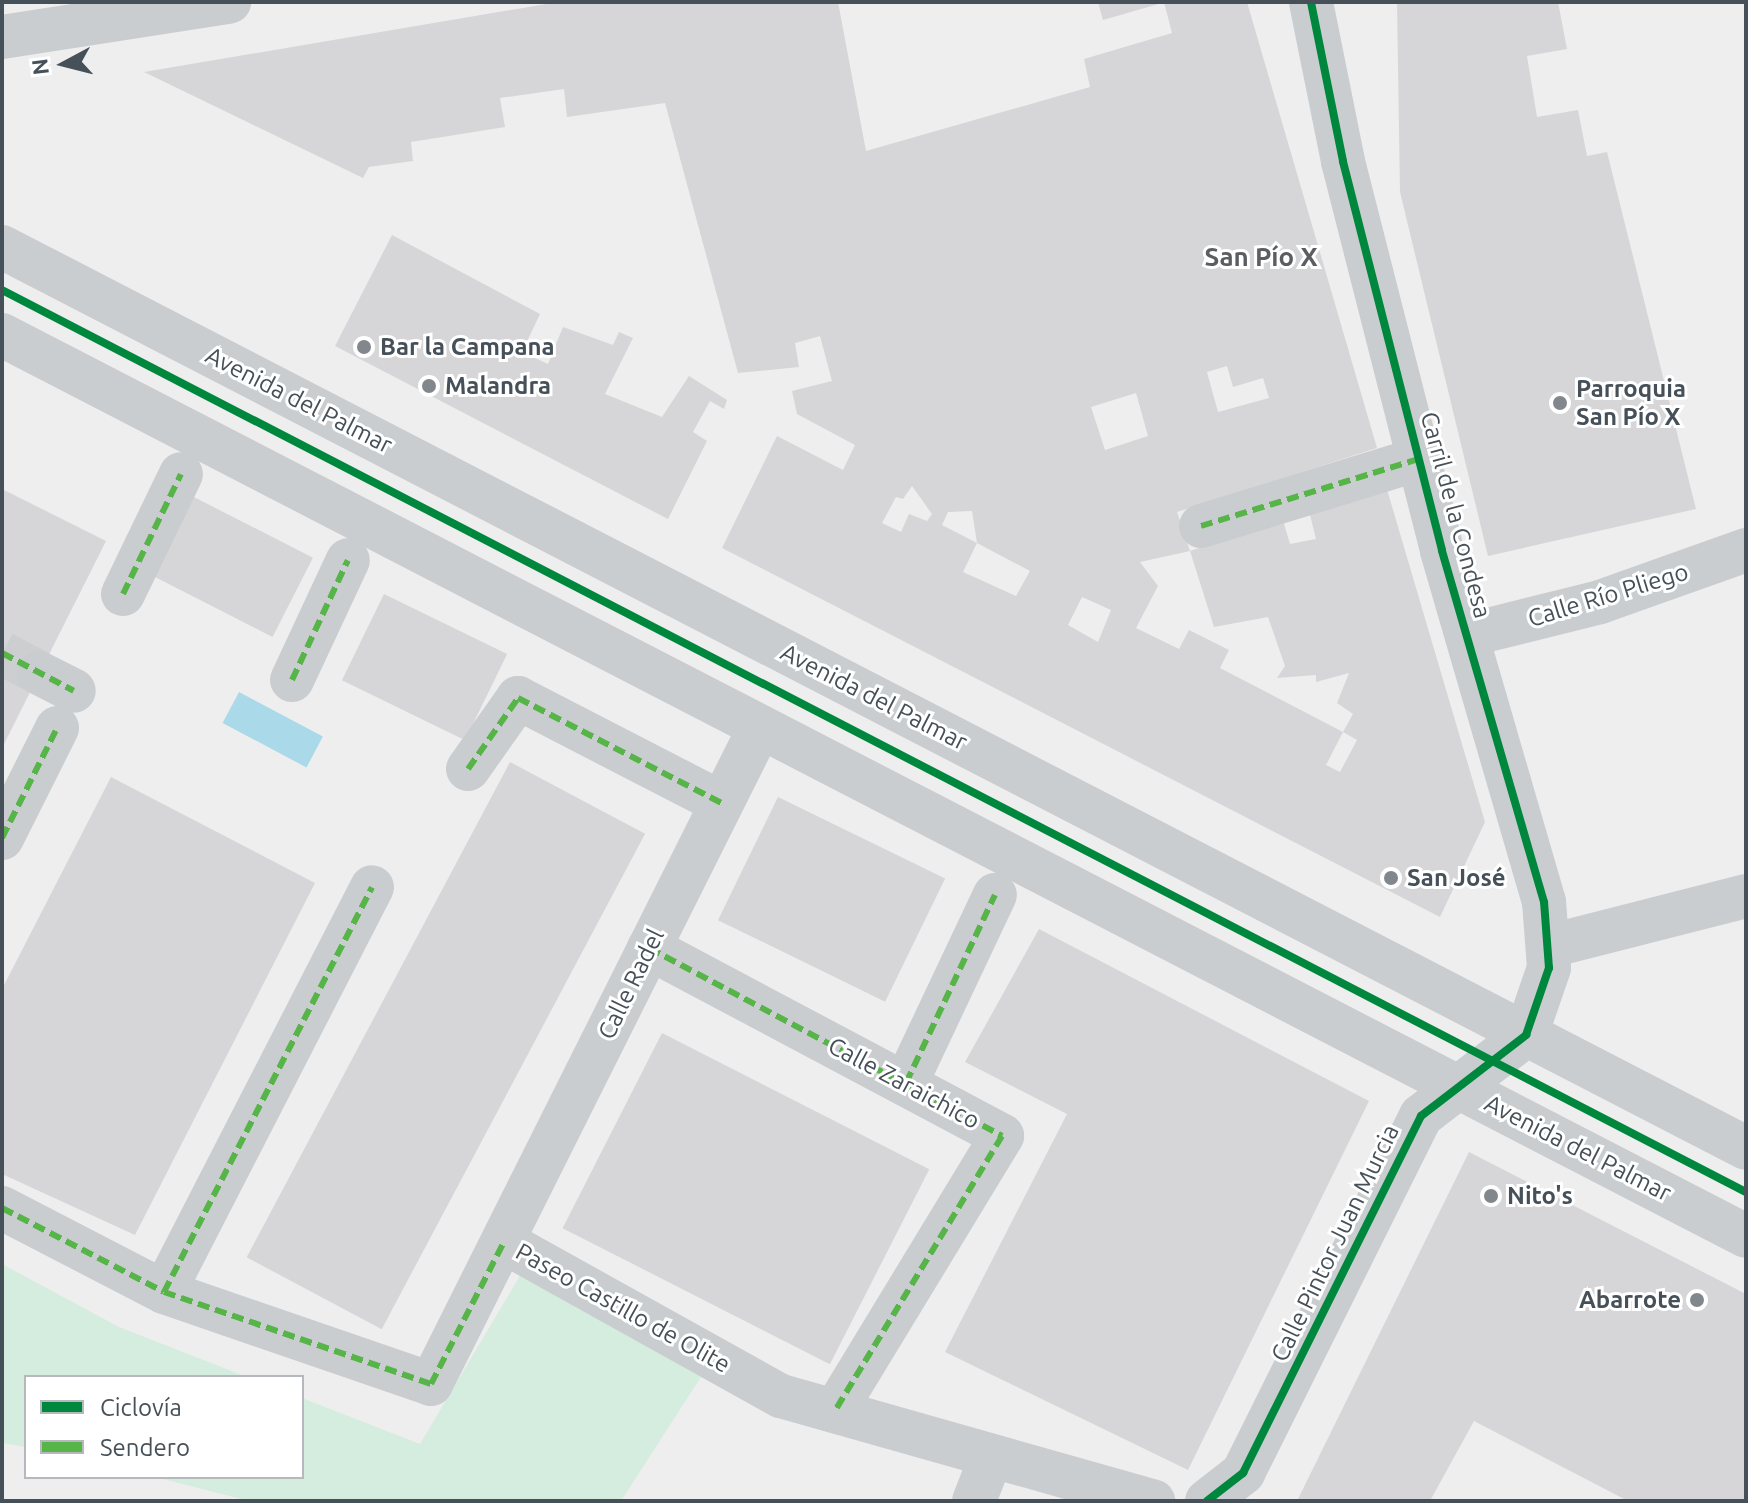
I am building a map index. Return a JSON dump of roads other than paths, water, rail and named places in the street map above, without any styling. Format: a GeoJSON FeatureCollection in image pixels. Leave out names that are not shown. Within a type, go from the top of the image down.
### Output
{"type":"FeatureCollection","features":[{"type":"Feature","properties":{"kind":"main road","name":"Avenida del Palmar"},"geometry":{"type":"LineString","coordinates":[[2,247],[1746,1148]]}},
{"type":"Feature","properties":{"kind":"main road","name":"Avenida del Palmar"},"geometry":{"type":"LineString","coordinates":[[2,335],[1746,1236]]}},
{"type":"Feature","properties":{"kind":"street"},"geometry":{"type":"LineString","coordinates":[[2,37],[229,2]]}},
{"type":"Feature","properties":{"kind":"street","name":"Carril de la Condesa"},"geometry":{"type":"LineString","coordinates":[[1311,2],[1343,161],[1419,459],[1527,835],[1550,946],[1547,984],[1526,1035]]}},
{"type":"Feature","properties":{"kind":"street","name":"Carril de la Condesa"},"geometry":{"type":"LineString","coordinates":[[1338,2],[1343,161]]}},
{"type":"Feature","properties":{"kind":"street"},"geometry":{"type":"LineString","coordinates":[[1201,526],[1419,459]]}},
{"type":"Feature","properties":{"kind":"street"},"geometry":{"type":"LineString","coordinates":[[123,594],[181,474]]}},
{"type":"Feature","properties":{"kind":"street","name":"Calle Río Pliego"},"geometry":{"type":"LineString","coordinates":[[1468,635],[1600,602],[1746,550]]}},
{"type":"Feature","properties":{"kind":"street"},"geometry":{"type":"LineString","coordinates":[[292,680],[348,560]]}},
{"type":"Feature","properties":{"kind":"street"},"geometry":{"type":"LineString","coordinates":[[2,838],[57,697]]}},
{"type":"Feature","properties":{"kind":"street"},"geometry":{"type":"LineString","coordinates":[[468,769],[518,698],[721,803]]}},
{"type":"Feature","properties":{"kind":"street","name":"Calle Radel"},"geometry":{"type":"LineString","coordinates":[[504,1242],[760,727]]}},
{"type":"Feature","properties":{"kind":"street"},"geometry":{"type":"LineString","coordinates":[[164,1292],[372,887]]}},
{"type":"Feature","properties":{"kind":"street"},"geometry":{"type":"LineString","coordinates":[[906,1083],[995,895]]}},
{"type":"Feature","properties":{"kind":"street"},"geometry":{"type":"LineString","coordinates":[[1550,946],[1746,896]]}},
{"type":"Feature","properties":{"kind":"street","name":"Calle Zaraichico"},"geometry":{"type":"LineString","coordinates":[[649,948],[1002,1136],[835,1411]]}},
{"type":"Feature","properties":{"kind":"street","name":"Calle Pintor Juan Murcia"},"geometry":{"type":"LineString","coordinates":[[1212,1500],[1243,1473],[1421,1116],[1526,1035]]}},
{"type":"Feature","properties":{"kind":"street","name":"Paseo Castillo de Olite"},"geometry":{"type":"LineString","coordinates":[[2,1208],[164,1292],[431,1384],[504,1242],[781,1396],[990,1460],[1153,1501]]}},
{"type":"Feature","properties":{"kind":"street"},"geometry":{"type":"LineString","coordinates":[[974,1501],[990,1460]]}},
{"type":"Feature","properties":{"kind":"water"},"geometry":{"type":"Polygon","coordinates":[[[239,692],[323,737],[306,768],[223,723],[239,692]]]}},
{"type":"Feature","properties":{"kind":"tunnel"},"geometry":{"type":"LineString","coordinates":[[2,653],[39,673]]}},
{"type":"Feature","properties":{"kind":"place","name":"Bar la Campana"},"geometry":{"type":"Point","coordinates":[364,347]}},
{"type":"Feature","properties":{"kind":"place","name":"Malandra"},"geometry":{"type":"Point","coordinates":[429,386]}},
{"type":"Feature","properties":{"kind":"place","name":"Parroquia San Pío X"},"geometry":{"type":"Point","coordinates":[1560,403]}},
{"type":"Feature","properties":{"kind":"place","name":"San José"},"geometry":{"type":"Point","coordinates":[1391,878]}},
{"type":"Feature","properties":{"kind":"place","name":"Nito's"},"geometry":{"type":"Point","coordinates":[1491,1196]}},
{"type":"Feature","properties":{"kind":"place","name":"Abarrote"},"geometry":{"type":"Point","coordinates":[1697,1300]}},
{"type":"Feature","properties":{"kind":"district","name":"San Pío X"},"geometry":{"type":"Point","coordinates":[1261,257]}}]}
